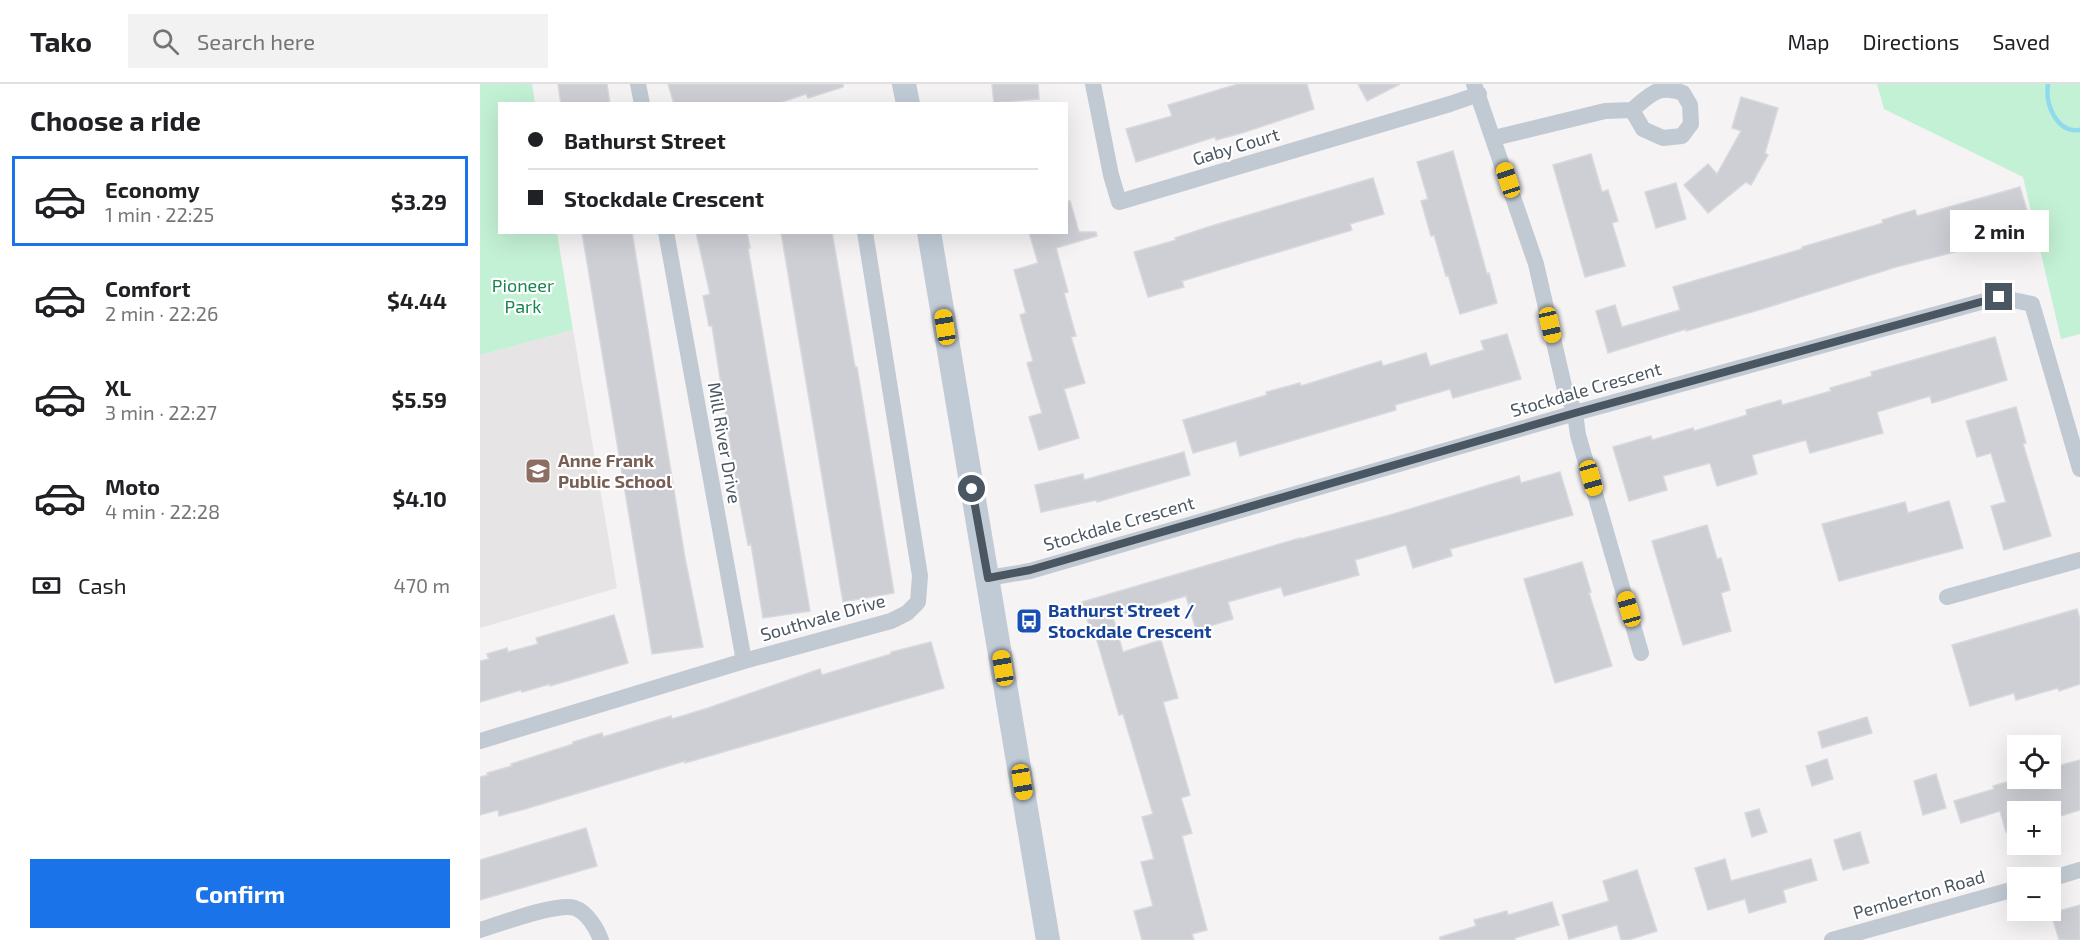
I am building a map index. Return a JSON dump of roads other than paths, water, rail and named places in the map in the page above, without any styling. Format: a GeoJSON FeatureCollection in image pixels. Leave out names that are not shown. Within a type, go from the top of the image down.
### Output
{"type":"FeatureCollection","features":[{"type":"Feature","properties":{"kind":"main road"},"geometry":{"type":"LineString","coordinates":[[904,84],[908,102]]}},
{"type":"Feature","properties":{"kind":"main road"},"geometry":{"type":"LineString","coordinates":[[929,234],[1048,940]]}},
{"type":"Feature","properties":{"kind":"street"},"geometry":{"type":"LineString","coordinates":[[638,84],[642,102]]}},
{"type":"Feature","properties":{"kind":"street","name":"Gaby Court"},"geometry":{"type":"LineString","coordinates":[[1093,84],[1119,202],[1450,104],[1477,89]]}},
{"type":"Feature","properties":{"kind":"street"},"geometry":{"type":"LineString","coordinates":[[1477,89],[1536,264],[1564,386],[1575,413],[1578,435],[1641,653]]}},
{"type":"Feature","properties":{"kind":"street"},"geometry":{"type":"LineString","coordinates":[[1494,138],[1605,111],[1632,110]]}},
{"type":"Feature","properties":{"kind":"street","name":"Mill River Drive"},"geometry":{"type":"LineString","coordinates":[[666,234],[744,661]]}},
{"type":"Feature","properties":{"kind":"street","name":"Southvale Drive"},"geometry":{"type":"LineString","coordinates":[[480,741],[744,661],[891,621],[907,613],[918,602],[920,576],[865,234]]}},
{"type":"Feature","properties":{"kind":"street","name":"Stockdale Crescent"},"geometry":{"type":"LineString","coordinates":[[988,578],[1041,567],[1575,413],[1999,297],[2032,304],[2080,469]]}},
{"type":"Feature","properties":{"kind":"street"},"geometry":{"type":"LineString","coordinates":[[1947,597],[2080,560]]}},
{"type":"Feature","properties":{"kind":"street"},"geometry":{"type":"LineString","coordinates":[[2061,876],[2080,870]]}},
{"type":"Feature","properties":{"kind":"street","name":"Pemberton Road"},"geometry":{"type":"LineString","coordinates":[[1832,940],[2007,891]]}},
{"type":"Feature","properties":{"kind":"street"},"geometry":{"type":"LineString","coordinates":[[480,930],[554,908],[575,908],[587,916],[601,940]]}},
{"type":"Feature","properties":{"kind":"waterway"},"geometry":{"type":"LineString","coordinates":[[2048,84],[2048,100],[2054,116],[2064,127],[2080,130]]}},
{"type":"Feature","properties":{"kind":"place","name":"Anne Frank Public School"},"geometry":{"type":"Point","coordinates":[538,471]}},
{"type":"Feature","properties":{"kind":"place","name":"Bathurst Street / Stockdale Crescent"},"geometry":{"type":"Point","coordinates":[1029,621]}},
{"type":"Feature","properties":{"kind":"park label","name":"Pioneer Park"},"geometry":{"type":"Point","coordinates":[523,296]}}]}
